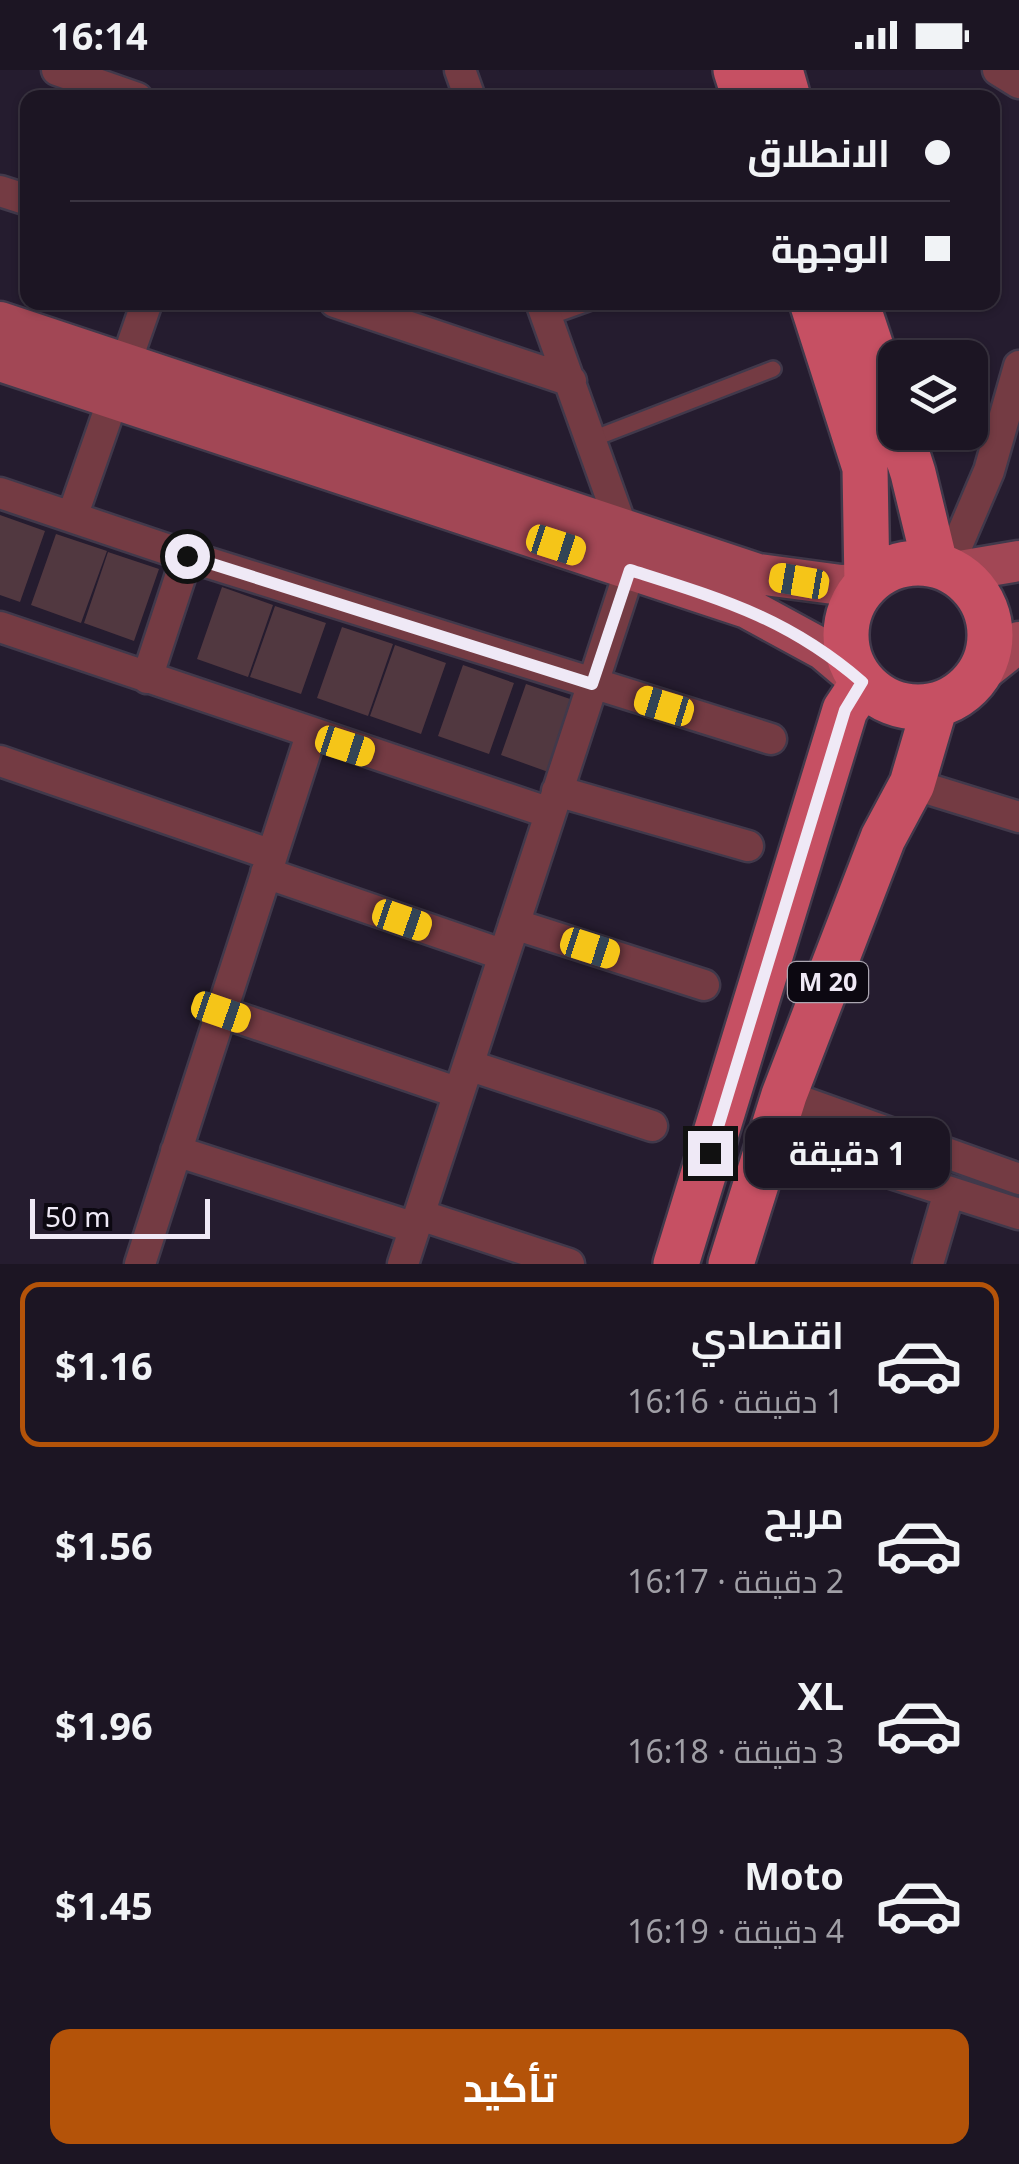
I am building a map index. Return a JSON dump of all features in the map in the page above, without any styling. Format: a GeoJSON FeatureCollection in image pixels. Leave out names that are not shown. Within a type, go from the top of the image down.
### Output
{"type":"FeatureCollection","features":[{"type":"Feature","properties":{"kind":"main road"},"geometry":{"type":"LineString","coordinates":[[815,310],[866,468],[867,584]]}},
{"type":"Feature","properties":{"kind":"main road"},"geometry":{"type":"LineString","coordinates":[[859,310],[878,368]]}},
{"type":"Feature","properties":{"kind":"main road"},"geometry":{"type":"LineString","coordinates":[[906,450],[945,568]]}},
{"type":"Feature","properties":{"kind":"main road"},"geometry":{"type":"LineString","coordinates":[[898,565],[945,568],[972,586],[988,617],[990,640],[979,674],[960,694],[935,706],[915,708],[877,696],[851,664],[845,632],[854,601],[867,584],[898,565]]}},
{"type":"Feature","properties":{"kind":"main road","name":"M 20"},"geometry":{"type":"LineString","coordinates":[[676,1264],[845,710],[862,682]]}},
{"type":"Feature","properties":{"kind":"main road","name":"M 20"},"geometry":{"type":"LineString","coordinates":[[732,1264],[778,1115],[884,838],[912,784],[935,706]]}},
{"type":"Feature","properties":{"kind":"street"},"geometry":{"type":"LineString","coordinates":[[56,70],[114,90]]}},
{"type":"Feature","properties":{"kind":"street"},"geometry":{"type":"LineString","coordinates":[[998,70],[1019,83]]}},
{"type":"Feature","properties":{"kind":"street"},"geometry":{"type":"LineString","coordinates":[[72,517],[144,310]]}},
{"type":"Feature","properties":{"kind":"street"},"geometry":{"type":"LineString","coordinates":[[359,310],[571,381]]}},
{"type":"Feature","properties":{"kind":"street"},"geometry":{"type":"LineString","coordinates":[[544,310],[622,528]]}},
{"type":"Feature","properties":{"kind":"street"},"geometry":{"type":"LineString","coordinates":[[0,322],[120,381],[630,570],[760,614],[824,650],[862,682]]}},
{"type":"Feature","properties":{"kind":"street"},"geometry":{"type":"LineString","coordinates":[[0,361],[120,381],[622,528],[758,574],[842,585],[867,584]]}},
{"type":"Feature","properties":{"kind":"street"},"geometry":{"type":"LineString","coordinates":[[945,568],[990,471],[1019,366]]}},
{"type":"Feature","properties":{"kind":"street"},"geometry":{"type":"LineString","coordinates":[[0,493],[187,556],[771,739]]}},
{"type":"Feature","properties":{"kind":"street"},"geometry":{"type":"LineString","coordinates":[[147,678],[187,556]]}},
{"type":"Feature","properties":{"kind":"street"},"geometry":{"type":"LineString","coordinates":[[945,568],[1019,561]]}},
{"type":"Feature","properties":{"kind":"street"},"geometry":{"type":"LineString","coordinates":[[404,1264],[630,570]]}},
{"type":"Feature","properties":{"kind":"street"},"geometry":{"type":"LineString","coordinates":[[0,628],[310,734],[554,802],[748,846]]}},
{"type":"Feature","properties":{"kind":"street"},"geometry":{"type":"LineString","coordinates":[[979,674],[1019,642]]}},
{"type":"Feature","properties":{"kind":"street"},"geometry":{"type":"LineString","coordinates":[[140,1264],[310,734]]}},
{"type":"Feature","properties":{"kind":"street"},"geometry":{"type":"LineString","coordinates":[[0,762],[504,956]]}},
{"type":"Feature","properties":{"kind":"street"},"geometry":{"type":"LineString","coordinates":[[912,784],[1019,817]]}},
{"type":"Feature","properties":{"kind":"street"},"geometry":{"type":"LineString","coordinates":[[514,924],[704,985]]}},
{"type":"Feature","properties":{"kind":"street"},"geometry":{"type":"LineString","coordinates":[[221,1012],[652,1126]]}},
{"type":"Feature","properties":{"kind":"street"},"geometry":{"type":"LineString","coordinates":[[778,1115],[1019,1180]]}},
{"type":"Feature","properties":{"kind":"street"},"geometry":{"type":"LineString","coordinates":[[778,1115],[949,1192],[1019,1214]]}},
{"type":"Feature","properties":{"kind":"street"},"geometry":{"type":"LineString","coordinates":[[176,1151],[569,1264]]}},
{"type":"Feature","properties":{"kind":"street"},"geometry":{"type":"LineString","coordinates":[[928,1264],[949,1192]]}},
{"type":"Feature","properties":{"kind":"lane"},"geometry":{"type":"LineString","coordinates":[[590,440],[773,369]]}},
{"type":"Feature","properties":{"kind":"building"},"geometry":{"type":"Polygon","coordinates":[[[0,515],[45,531],[20,602],[0,595],[0,515]]]}},
{"type":"Feature","properties":{"kind":"building"},"geometry":{"type":"Polygon","coordinates":[[[56,534],[107,551],[81,623],[31,605],[56,534]]]}},
{"type":"Feature","properties":{"kind":"building"},"geometry":{"type":"Polygon","coordinates":[[[108,552],[159,569],[134,641],[84,623],[108,552]]]}},
{"type":"Feature","properties":{"kind":"building"},"geometry":{"type":"Polygon","coordinates":[[[222,587],[273,605],[248,677],[197,659],[222,587]]]}},
{"type":"Feature","properties":{"kind":"building"},"geometry":{"type":"Polygon","coordinates":[[[275,606],[326,623],[301,694],[250,677],[275,606]]]}},
{"type":"Feature","properties":{"kind":"building"},"geometry":{"type":"Polygon","coordinates":[[[342,627],[393,644],[368,716],[317,698],[342,627]]]}},
{"type":"Feature","properties":{"kind":"building"},"geometry":{"type":"Polygon","coordinates":[[[395,645],[446,663],[421,734],[370,716],[395,645]]]}},
{"type":"Feature","properties":{"kind":"building"},"geometry":{"type":"Polygon","coordinates":[[[463,665],[514,683],[489,754],[438,736],[463,665]]]}},
{"type":"Feature","properties":{"kind":"building"},"geometry":{"type":"Polygon","coordinates":[[[526,684],[576,701],[551,773],[501,755],[526,684]]]}},
{"type":"Feature","properties":{"kind":"route"},"geometry":{"type":"LineString","coordinates":[[187,556],[592,684],[630,570],[747,608],[824,650],[862,682],[845,710],[710,1153]]}}]}
